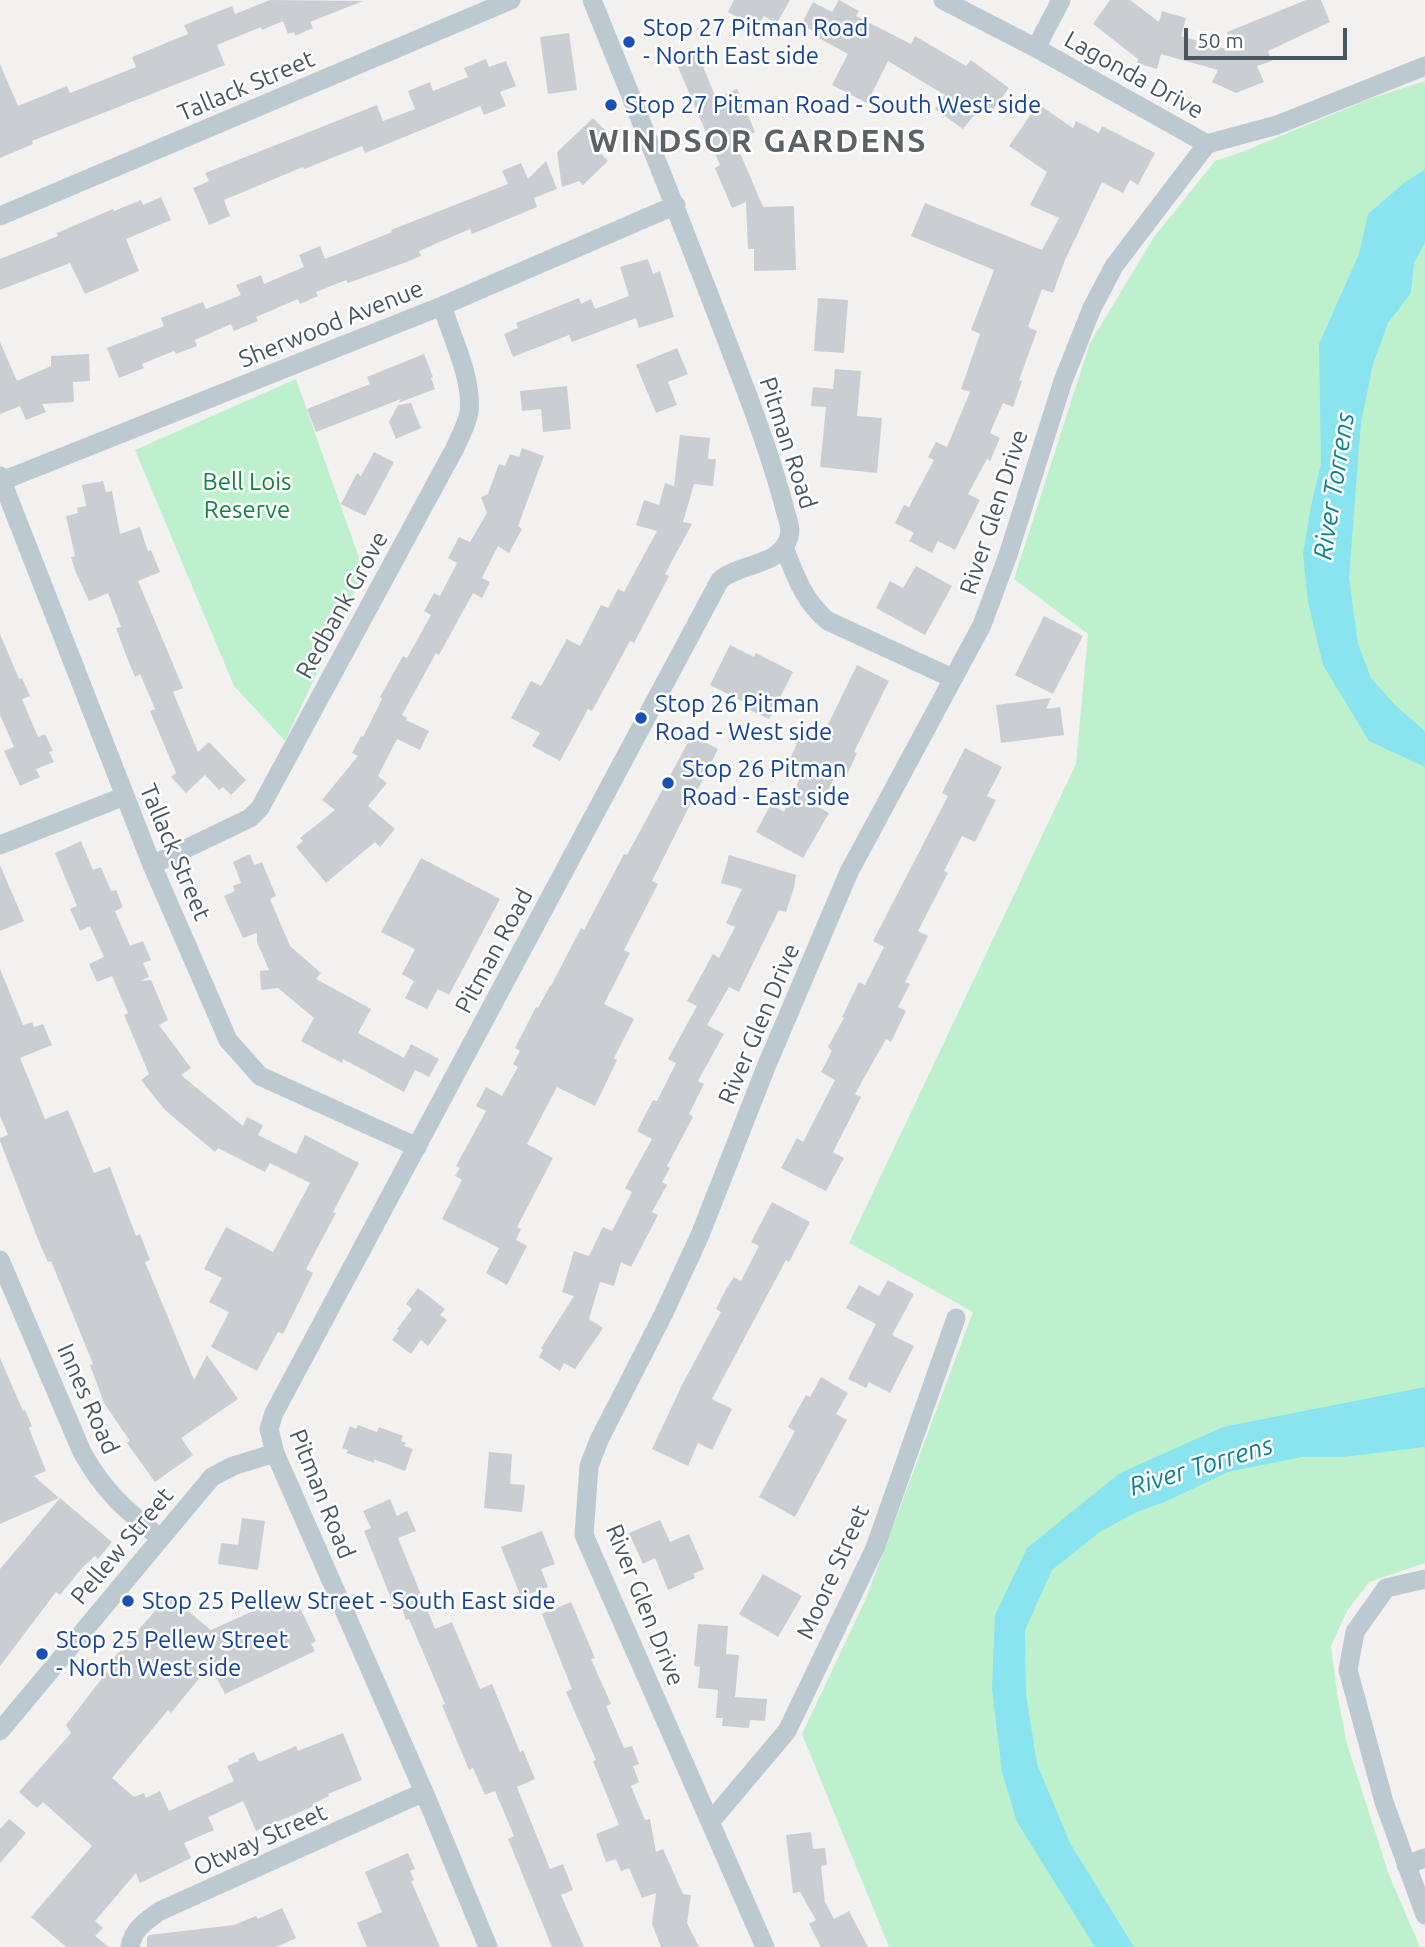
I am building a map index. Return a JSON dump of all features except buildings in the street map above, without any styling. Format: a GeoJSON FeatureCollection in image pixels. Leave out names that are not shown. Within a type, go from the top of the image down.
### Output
{"type":"FeatureCollection","features":[{"type":"Feature","properties":{"kind":"street","name":"Tallack Street"},"geometry":{"type":"LineString","coordinates":[[0,216],[511,0]]}},
{"type":"Feature","properties":{"kind":"street","name":"Pitman Road"},"geometry":{"type":"LineString","coordinates":[[488,1947],[424,1792],[275,1453],[269,1429],[274,1413],[720,580],[737,570],[764,562],[784,547],[790,534],[775,467],[676,205],[592,0]]}},
{"type":"Feature","properties":{"kind":"street","name":"Lagonda Drive"},"geometry":{"type":"LineString","coordinates":[[943,0],[1206,144],[1277,125],[1425,66]]}},
{"type":"Feature","properties":{"kind":"street"},"geometry":{"type":"LineString","coordinates":[[1035,48],[1061,0]]}},
{"type":"Feature","properties":{"kind":"street","name":"River Glen Drive"},"geometry":{"type":"LineString","coordinates":[[765,1947],[584,1535],[589,1466],[599,1440],[663,1315],[700,1235],[766,1067],[849,873],[982,625],[1063,381],[1092,308],[1114,266],[1206,144]]}},
{"type":"Feature","properties":{"kind":"street","name":"Sherwood Avenue"},"geometry":{"type":"LineString","coordinates":[[1,479],[442,306],[676,205]]}},
{"type":"Feature","properties":{"kind":"street","name":"Redbank Grove"},"geometry":{"type":"LineString","coordinates":[[152,865],[250,818],[260,808],[456,448],[466,423],[469,398],[442,306]]}},
{"type":"Feature","properties":{"kind":"street","name":"Tallack Street"},"geometry":{"type":"LineString","coordinates":[[1,479],[124,796],[228,1040],[260,1076],[417,1147]]}},
{"type":"Feature","properties":{"kind":"street"},"geometry":{"type":"LineString","coordinates":[[784,547],[815,611],[828,621],[952,678]]}},
{"type":"Feature","properties":{"kind":"street"},"geometry":{"type":"LineString","coordinates":[[0,845],[124,796]]}},
{"type":"Feature","properties":{"kind":"street","name":"Innes Road"},"geometry":{"type":"LineString","coordinates":[[0,1260],[82,1452],[97,1478],[118,1503],[160,1538]]}},
{"type":"Feature","properties":{"kind":"street","name":"Moore Street"},"geometry":{"type":"LineString","coordinates":[[711,1821],[787,1731],[875,1548],[956,1318]]}},
{"type":"Feature","properties":{"kind":"street","name":"Pellew Street"},"geometry":{"type":"LineString","coordinates":[[0,1731],[212,1477],[233,1466],[275,1453]]}},
{"type":"Feature","properties":{"kind":"street"},"geometry":{"type":"LineString","coordinates":[[1425,1579],[1386,1588],[1354,1632],[1348,1670],[1384,1802],[1425,1915]]}},
{"type":"Feature","properties":{"kind":"street","name":"Otway Street"},"geometry":{"type":"LineString","coordinates":[[130,1947],[135,1933],[143,1923],[160,1911],[424,1792]]}},
{"type":"Feature","properties":{"kind":"street"},"geometry":{"type":"LineString","coordinates":[[1406,1865],[1425,1858]]}},
{"type":"Feature","properties":{"kind":"green space"},"geometry":{"type":"Polygon","coordinates":[[[1425,81],[1425,1563],[1369,1582],[1347,1611],[1331,1646],[1347,1744],[1389,1875],[1420,1947],[889,1947],[802,1734],[865,1601],[973,1312],[849,1243],[1076,764],[1088,634],[1014,579],[1090,343],[1154,237],[1215,161],[1369,99],[1425,81]]]}},
{"type":"Feature","properties":{"kind":"green space","name":"Bell Lois Reserve"},"geometry":{"type":"Polygon","coordinates":[[[296,379],[364,572],[285,741],[234,686],[135,450],[296,379]]]}},
{"type":"Feature","properties":{"kind":"water","name":"River Torrens"},"geometry":{"type":"Polygon","coordinates":[[[1425,169],[1425,243],[1414,263],[1411,293],[1388,323],[1373,364],[1361,423],[1349,578],[1358,644],[1371,678],[1396,706],[1425,731],[1425,767],[1369,741],[1323,665],[1308,602],[1303,554],[1321,464],[1319,344],[1359,254],[1368,214],[1425,169]]]}},
{"type":"Feature","properties":{"kind":"water","name":"River Torrens"},"geometry":{"type":"Polygon","coordinates":[[[1425,1387],[1425,1447],[1343,1457],[1302,1457],[1228,1472],[1101,1531],[1052,1570],[1025,1630],[1026,1694],[1037,1764],[1070,1843],[1134,1947],[1095,1947],[1017,1822],[1002,1772],[992,1689],[995,1615],[1027,1548],[1120,1473],[1223,1427],[1425,1387]]]}},
{"type":"Feature","properties":{"kind":"place","name":"Stop 27 Pitman Road - North East side"},"geometry":{"type":"Point","coordinates":[629,42]}},
{"type":"Feature","properties":{"kind":"place","name":"Stop 27 Pitman Road - South West side"},"geometry":{"type":"Point","coordinates":[611,105]}},
{"type":"Feature","properties":{"kind":"place","name":"Stop 26 Pitman Road - West side"},"geometry":{"type":"Point","coordinates":[641,718]}},
{"type":"Feature","properties":{"kind":"place","name":"Stop 26 Pitman Road - East side"},"geometry":{"type":"Point","coordinates":[668,783]}},
{"type":"Feature","properties":{"kind":"place","name":"Stop 25 Pellew Street - South East side"},"geometry":{"type":"Point","coordinates":[128,1601]}},
{"type":"Feature","properties":{"kind":"place","name":"Stop 25 Pellew Street - North West side"},"geometry":{"type":"Point","coordinates":[42,1654]}},
{"type":"Feature","properties":{"kind":"district","name":"WINDSOR GARDENS"},"geometry":{"type":"Point","coordinates":[758,141]}}]}
